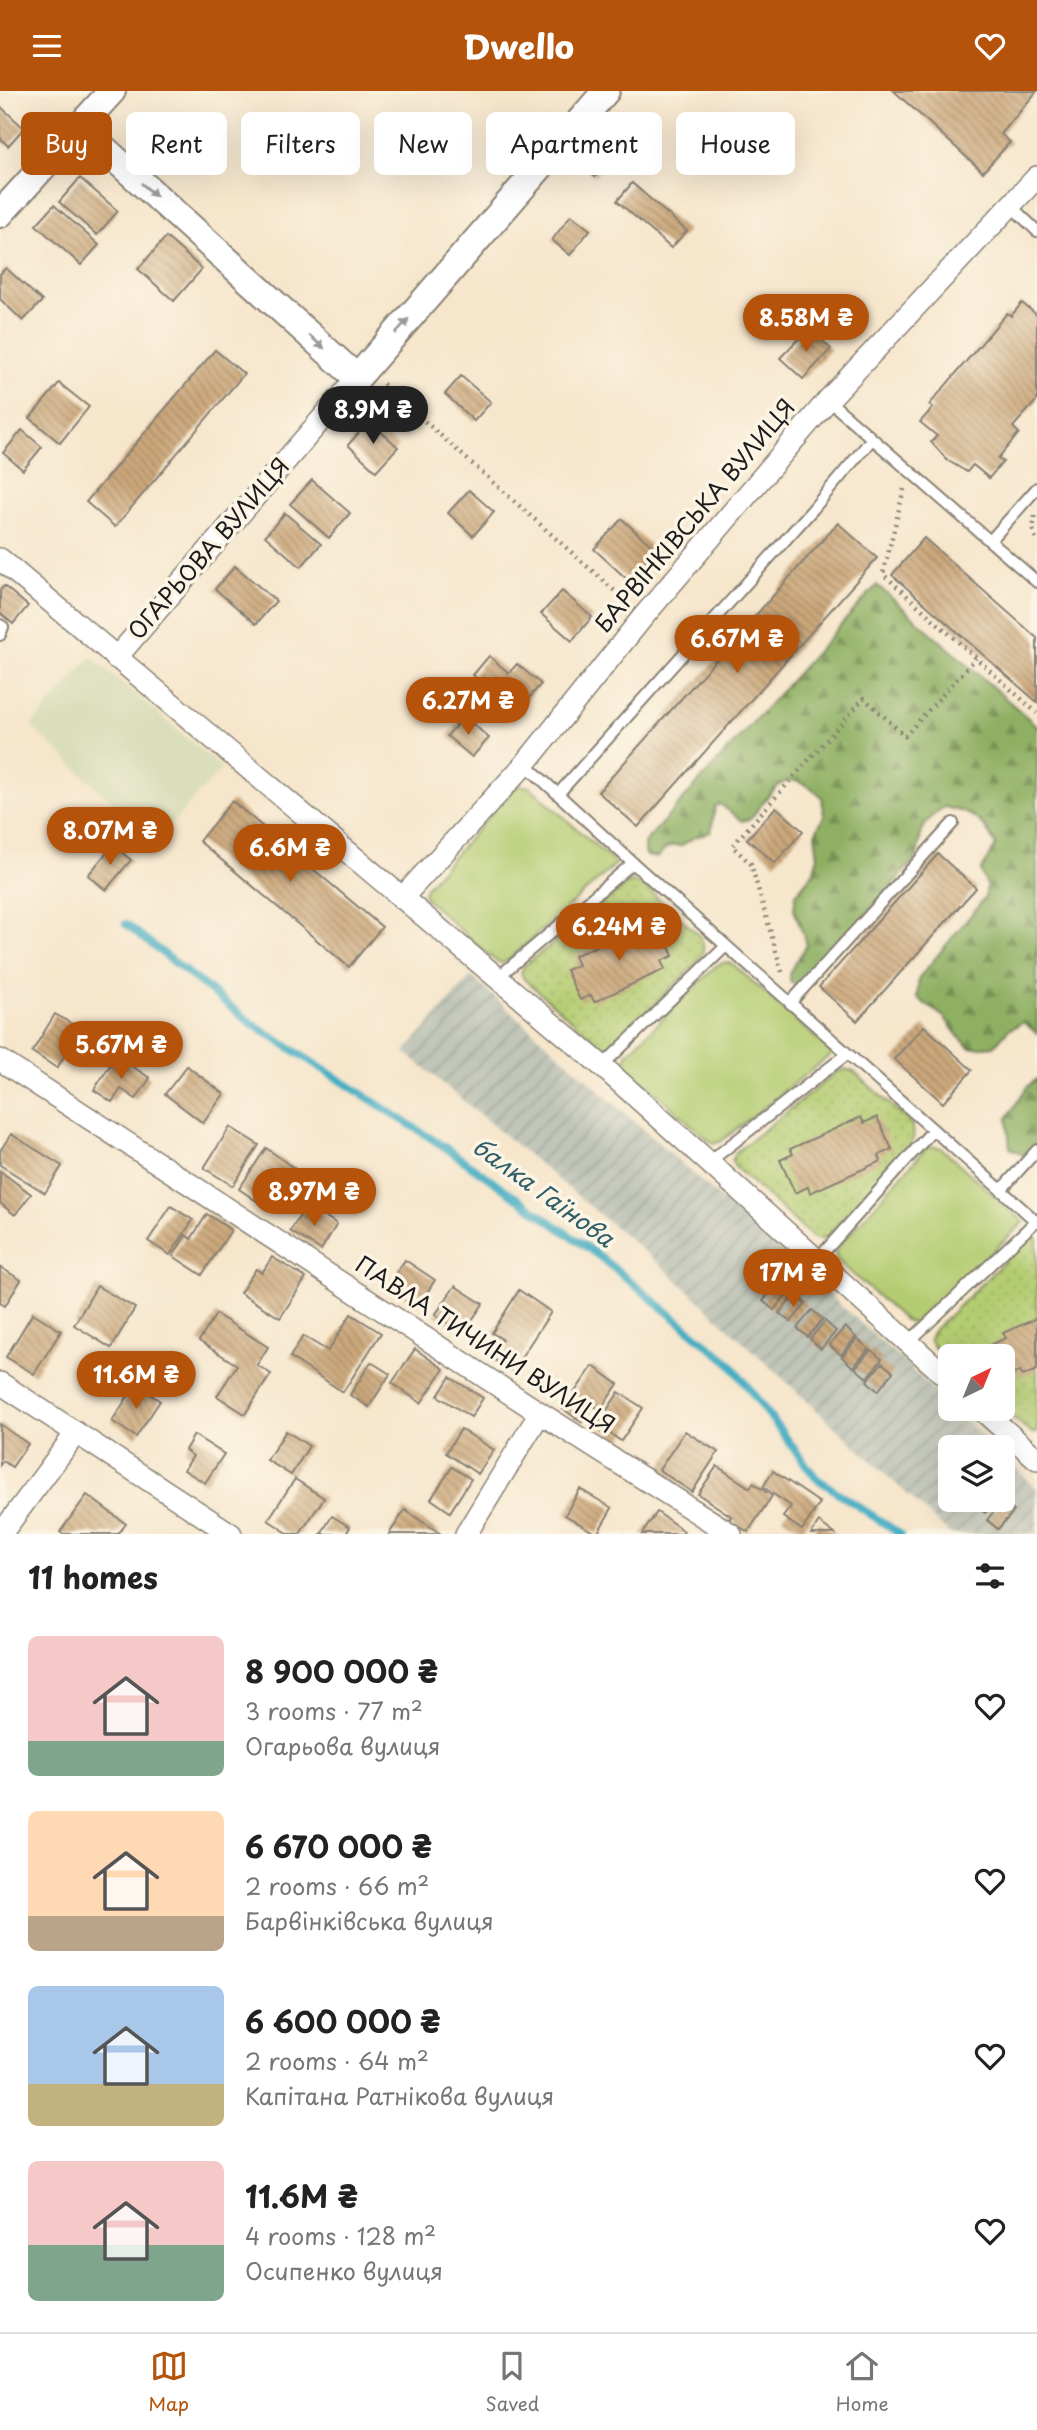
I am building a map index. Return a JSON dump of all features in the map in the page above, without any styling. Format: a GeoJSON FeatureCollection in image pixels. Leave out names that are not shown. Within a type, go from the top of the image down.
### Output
{"type":"FeatureCollection","features":[{"type":"Feature","properties":{"kind":"street"},"geometry":{"type":"LineString","coordinates":[[93,112],[112,91]]}},
{"type":"Feature","properties":{"kind":"street","name":"ОГАРЬОВА ВУЛИЦЯ"},"geometry":{"type":"LineString","coordinates":[[116,658],[606,91]]}},
{"type":"Feature","properties":{"kind":"street"},"geometry":{"type":"LineString","coordinates":[[112,155],[361,373]]}},
{"type":"Feature","properties":{"kind":"street"},"geometry":{"type":"LineString","coordinates":[[0,214],[36,175]]}},
{"type":"Feature","properties":{"kind":"street","name":"БАРВІНКІВСЬКА ВУЛИЦЯ"},"geometry":{"type":"LineString","coordinates":[[402,898],[525,764],[643,617],[828,400],[1037,177]]}},
{"type":"Feature","properties":{"kind":"street"},"geometry":{"type":"LineString","coordinates":[[0,559],[602,1066],[938,1370]]}},
{"type":"Feature","properties":{"kind":"street","name":"ПАВЛА ТИЧИНИ ВУЛИЦЯ"},"geometry":{"type":"LineString","coordinates":[[0,1060],[540,1413],[731,1534]]}},
{"type":"Feature","properties":{"kind":"street"},"geometry":{"type":"LineString","coordinates":[[0,1383],[231,1534]]}},
{"type":"Feature","properties":{"kind":"street"},"geometry":{"type":"LineString","coordinates":[[466,1534],[540,1413]]}},
{"type":"Feature","properties":{"kind":"street"},"geometry":{"type":"LineString","coordinates":[[995,1421],[1036,1457]]}},
{"type":"Feature","properties":{"kind":"street"},"geometry":{"type":"LineString","coordinates":[[1,1534],[76,1433]]}},
{"type":"Feature","properties":{"kind":"lane"},"geometry":{"type":"LineString","coordinates":[[1011,206],[1037,230]]}},
{"type":"Feature","properties":{"kind":"lane"},"geometry":{"type":"LineString","coordinates":[[828,400],[1037,582]]}},
{"type":"Feature","properties":{"kind":"lane"},"geometry":{"type":"LineString","coordinates":[[558,794],[872,439]]}},
{"type":"Feature","properties":{"kind":"lane"},"geometry":{"type":"LineString","coordinates":[[990,541],[1037,488]]}},
{"type":"Feature","properties":{"kind":"lane"},"geometry":{"type":"LineString","coordinates":[[0,625],[3,627],[0,635]]}},
{"type":"Feature","properties":{"kind":"lane"},"geometry":{"type":"LineString","coordinates":[[525,764],[1036,1222],[907,1341]]}},
{"type":"Feature","properties":{"kind":"lane"},"geometry":{"type":"LineString","coordinates":[[790,1003],[953,823]]}},
{"type":"Feature","properties":{"kind":"lane"},"geometry":{"type":"LineString","coordinates":[[497,978],[633,863]]}},
{"type":"Feature","properties":{"kind":"lane"},"geometry":{"type":"LineString","coordinates":[[602,1066],[726,946]]}},
{"type":"Feature","properties":{"kind":"lane"},"geometry":{"type":"LineString","coordinates":[[709,1162],[847,1053]]}},
{"type":"Feature","properties":{"kind":"lane"},"geometry":{"type":"LineString","coordinates":[[817,1259],[933,1130]]}},
{"type":"Feature","properties":{"kind":"lane"},"geometry":{"type":"LineString","coordinates":[[1001,1190],[1037,1150]]}},
{"type":"Feature","properties":{"kind":"path"},"geometry":{"type":"LineString","coordinates":[[361,373],[643,617]]}},
{"type":"Feature","properties":{"kind":"path"},"geometry":{"type":"LineString","coordinates":[[908,471],[883,574],[1037,713]]}},
{"type":"Feature","properties":{"kind":"path"},"geometry":{"type":"LineString","coordinates":[[1037,512],[1033,529],[1037,542]]}},
{"type":"Feature","properties":{"kind":"path"},"geometry":{"type":"LineString","coordinates":[[790,1003],[751,864],[732,846],[864,698],[905,736],[976,658]]}},
{"type":"Feature","properties":{"kind":"shaded area"},"geometry":{"type":"Polygon","coordinates":[[[91,657],[222,768],[155,842],[31,726],[91,657]]]}},
{"type":"Feature","properties":{"kind":"shaded area"},"geometry":{"type":"Polygon","coordinates":[[[471,976],[901,1359],[938,1394],[938,1421],[966,1421],[980,1435],[938,1435],[938,1512],[1015,1512],[1015,1468],[1037,1489],[1037,1534],[950,1534],[664,1268],[405,1052],[471,976]]]}},
{"type":"Feature","properties":{"kind":"green space"},"geometry":{"type":"Polygon","coordinates":[[[877,585],[1037,726],[1037,1034],[1024,1022],[1008,1030],[994,1046],[971,1048],[944,1017],[917,998],[919,978],[985,898],[987,886],[981,871],[996,845],[981,823],[970,815],[944,807],[926,823],[917,857],[800,988],[790,982],[790,971],[807,945],[794,909],[796,894],[813,873],[818,856],[815,834],[824,816],[822,797],[809,787],[789,781],[774,790],[750,819],[742,821],[720,804],[715,807],[711,832],[695,837],[681,846],[668,847],[658,858],[647,856],[644,851],[644,843],[877,585]]]}},
{"type":"Feature","properties":{"kind":"green space"},"geometry":{"type":"Polygon","coordinates":[[[517,785],[530,787],[616,864],[506,962],[500,963],[427,900],[424,894],[426,887],[517,785]]]}},
{"type":"Feature","properties":{"kind":"green space"},"geometry":{"type":"Polygon","coordinates":[[[630,882],[642,884],[699,935],[703,952],[694,966],[611,1046],[604,1047],[524,979],[521,973],[524,966],[630,882]]]}},
{"type":"Feature","properties":{"kind":"green space"},"geometry":{"type":"Polygon","coordinates":[[[726,962],[734,965],[833,1053],[720,1142],[714,1143],[628,1068],[625,1061],[627,1054],[717,965],[726,962]]]}},
{"type":"Feature","properties":{"kind":"green space"},"geometry":{"type":"Polygon","coordinates":[[[845,1069],[854,1072],[910,1122],[913,1138],[905,1153],[825,1239],[819,1240],[812,1237],[735,1167],[732,1160],[735,1153],[837,1072],[845,1069]]]}},
{"type":"Feature","properties":{"kind":"green space"},"geometry":{"type":"Polygon","coordinates":[[[1037,1079],[1037,1153],[1025,1156],[1010,1148],[1007,1118],[1027,1087],[1037,1079]]]}},
{"type":"Feature","properties":{"kind":"green space"},"geometry":{"type":"Polygon","coordinates":[[[928,1146],[941,1148],[1024,1222],[917,1322],[911,1323],[904,1320],[838,1261],[835,1255],[838,1247],[928,1146]]]}},
{"type":"Feature","properties":{"kind":"green space"},"geometry":{"type":"Polygon","coordinates":[[[1037,1236],[1037,1433],[1032,1433],[1015,1419],[1015,1344],[938,1344],[938,1351],[929,1339],[932,1332],[1027,1239],[1037,1236]]]}},
{"type":"Feature","properties":{"kind":"building"},"geometry":{"type":"Polygon","coordinates":[[[894,91],[1037,91],[1001,134],[1010,142],[983,172],[894,91]]]}},
{"type":"Feature","properties":{"kind":"building"},"geometry":{"type":"Polygon","coordinates":[[[0,106],[21,125],[21,131],[8,146],[0,138],[0,106]]]}},
{"type":"Feature","properties":{"kind":"building"},"geometry":{"type":"Polygon","coordinates":[[[80,178],[118,211],[97,235],[59,202],[80,178]]]}},
{"type":"Feature","properties":{"kind":"building"},"geometry":{"type":"Polygon","coordinates":[[[632,183],[687,231],[671,248],[617,201],[632,183]]]}},
{"type":"Feature","properties":{"kind":"building"},"geometry":{"type":"Polygon","coordinates":[[[54,205],[99,245],[81,265],[36,225],[54,205]]]}},
{"type":"Feature","properties":{"kind":"building"},"geometry":{"type":"Polygon","coordinates":[[[571,215],[590,230],[570,255],[552,240],[571,215]]]}},
{"type":"Feature","properties":{"kind":"building"},"geometry":{"type":"Polygon","coordinates":[[[166,237],[202,269],[174,301],[138,269],[166,237]]]}},
{"type":"Feature","properties":{"kind":"building"},"geometry":{"type":"Polygon","coordinates":[[[6,268],[42,301],[23,321],[0,299],[0,274],[6,268]]]}},
{"type":"Feature","properties":{"kind":"building"},"geometry":{"type":"Polygon","coordinates":[[[1022,303],[1037,315],[1037,400],[1013,427],[1019,433],[998,458],[1003,462],[989,478],[973,465],[967,472],[947,460],[931,442],[937,436],[920,422],[933,408],[929,405],[1007,313],[1011,316],[1022,303]]]}},
{"type":"Feature","properties":{"kind":"building"},"geometry":{"type":"Polygon","coordinates":[[[809,328],[831,349],[803,379],[780,358],[809,328]]]}},
{"type":"Feature","properties":{"kind":"building"},"geometry":{"type":"Polygon","coordinates":[[[215,350],[244,374],[115,527],[86,502],[215,350]]]}},
{"type":"Feature","properties":{"kind":"building"},"geometry":{"type":"Polygon","coordinates":[[[461,376],[491,402],[474,421],[445,394],[461,376]]]}},
{"type":"Feature","properties":{"kind":"building"},"geometry":{"type":"Polygon","coordinates":[[[59,383],[89,407],[60,443],[30,418],[59,383]]]}},
{"type":"Feature","properties":{"kind":"building"},"geometry":{"type":"Polygon","coordinates":[[[369,421],[398,447],[376,471],[348,445],[369,421]]]}},
{"type":"Feature","properties":{"kind":"building"},"geometry":{"type":"Polygon","coordinates":[[[22,430],[42,447],[23,470],[3,453],[22,430]]]}},
{"type":"Feature","properties":{"kind":"building"},"geometry":{"type":"Polygon","coordinates":[[[312,480],[350,513],[329,538],[290,504],[312,480]]]}},
{"type":"Feature","properties":{"kind":"building"},"geometry":{"type":"Polygon","coordinates":[[[469,490],[494,512],[473,536],[448,513],[469,490]]]}},
{"type":"Feature","properties":{"kind":"building"},"geometry":{"type":"Polygon","coordinates":[[[285,513],[321,544],[301,567],[265,536],[285,513]]]}},
{"type":"Feature","properties":{"kind":"building"},"geometry":{"type":"Polygon","coordinates":[[[622,519],[656,550],[628,580],[594,549],[622,519]]]}},
{"type":"Feature","properties":{"kind":"building"},"geometry":{"type":"Polygon","coordinates":[[[838,523],[877,558],[638,827],[598,792],[838,523]]]}},
{"type":"Feature","properties":{"kind":"building"},"geometry":{"type":"Polygon","coordinates":[[[924,538],[1037,638],[1037,702],[892,575],[924,538]]]}},
{"type":"Feature","properties":{"kind":"building"},"geometry":{"type":"Polygon","coordinates":[[[235,566],[276,601],[256,624],[215,589],[235,566]]]}},
{"type":"Feature","properties":{"kind":"building"},"geometry":{"type":"Polygon","coordinates":[[[4,586],[28,606],[13,624],[0,613],[0,590],[4,586]]]}},
{"type":"Feature","properties":{"kind":"building"},"geometry":{"type":"Polygon","coordinates":[[[562,591],[592,617],[572,641],[541,614],[562,591]]]}},
{"type":"Feature","properties":{"kind":"building"},"geometry":{"type":"Polygon","coordinates":[[[489,656],[509,673],[517,664],[541,684],[516,713],[473,675],[489,656]]]}},
{"type":"Feature","properties":{"kind":"building"},"geometry":{"type":"Polygon","coordinates":[[[464,716],[489,738],[472,757],[447,736],[464,716]]]}},
{"type":"Feature","properties":{"kind":"building"},"geometry":{"type":"Polygon","coordinates":[[[232,801],[382,927],[349,967],[199,841],[232,801]]]}},
{"type":"Feature","properties":{"kind":"building"},"geometry":{"type":"Polygon","coordinates":[[[776,807],[803,831],[775,863],[747,839],[776,807]]]}},
{"type":"Feature","properties":{"kind":"building"},"geometry":{"type":"Polygon","coordinates":[[[113,845],[131,860],[106,890],[88,875],[113,845]]]}},
{"type":"Feature","properties":{"kind":"building"},"geometry":{"type":"Polygon","coordinates":[[[938,854],[976,888],[857,1021],[819,987],[938,854]]]}},
{"type":"Feature","properties":{"kind":"building"},"geometry":{"type":"Polygon","coordinates":[[[645,924],[648,931],[660,926],[673,956],[661,961],[665,969],[594,1002],[591,995],[580,1000],[566,970],[578,965],[574,956],[645,924]]]}},
{"type":"Feature","properties":{"kind":"building"},"geometry":{"type":"Polygon","coordinates":[[[55,1014],[81,1029],[57,1068],[32,1052],[55,1014]]]}},
{"type":"Feature","properties":{"kind":"building"},"geometry":{"type":"Polygon","coordinates":[[[924,1026],[972,1070],[943,1103],[894,1059],[924,1026]]]}},
{"type":"Feature","properties":{"kind":"building"},"geometry":{"type":"Polygon","coordinates":[[[116,1056],[150,1078],[136,1099],[121,1089],[112,1102],[94,1090],[116,1056]]]}},
{"type":"Feature","properties":{"kind":"building"},"geometry":{"type":"Polygon","coordinates":[[[187,1066],[224,1094],[203,1123],[165,1094],[187,1066]]]}},
{"type":"Feature","properties":{"kind":"building"},"geometry":{"type":"Polygon","coordinates":[[[861,1117],[864,1123],[877,1117],[892,1149],[879,1155],[881,1161],[810,1193],[808,1187],[795,1193],[780,1160],[793,1154],[790,1149],[861,1117]]]}},
{"type":"Feature","properties":{"kind":"building"},"geometry":{"type":"Polygon","coordinates":[[[230,1127],[259,1145],[233,1186],[204,1168],[230,1127]]]}},
{"type":"Feature","properties":{"kind":"building"},"geometry":{"type":"Polygon","coordinates":[[[11,1134],[62,1166],[45,1193],[0,1165],[0,1151],[11,1134]]]}},
{"type":"Feature","properties":{"kind":"building"},"geometry":{"type":"Polygon","coordinates":[[[266,1148],[294,1168],[267,1208],[239,1189],[266,1148]]]}},
{"type":"Feature","properties":{"kind":"building"},"geometry":{"type":"Polygon","coordinates":[[[0,1171],[31,1194],[15,1215],[0,1203],[0,1171]]]}},
{"type":"Feature","properties":{"kind":"building"},"geometry":{"type":"Polygon","coordinates":[[[307,1205],[337,1224],[321,1250],[290,1231],[307,1205]]]}},
{"type":"Feature","properties":{"kind":"building"},"geometry":{"type":"Polygon","coordinates":[[[171,1206],[193,1220],[170,1255],[148,1241],[171,1206]]]}},
{"type":"Feature","properties":{"kind":"building"},"geometry":{"type":"Polygon","coordinates":[[[207,1214],[231,1230],[202,1275],[173,1256],[186,1235],[191,1239],[207,1214]]]}},
{"type":"Feature","properties":{"kind":"building"},"geometry":{"type":"Polygon","coordinates":[[[272,1257],[306,1278],[280,1318],[240,1293],[256,1269],[262,1273],[272,1257]]]}},
{"type":"Feature","properties":{"kind":"building"},"geometry":{"type":"Polygon","coordinates":[[[405,1260],[435,1280],[419,1305],[388,1285],[405,1260]]]}},
{"type":"Feature","properties":{"kind":"building"},"geometry":{"type":"Polygon","coordinates":[[[0,1267],[21,1280],[5,1306],[0,1303],[0,1267]]]}},
{"type":"Feature","properties":{"kind":"building"},"geometry":{"type":"Polygon","coordinates":[[[778,1283],[789,1292],[774,1310],[763,1301],[778,1283]]]}},
{"type":"Feature","properties":{"kind":"building"},"geometry":{"type":"Polygon","coordinates":[[[97,1286],[135,1308],[111,1348],[74,1325],[97,1286]]]}},
{"type":"Feature","properties":{"kind":"building"},"geometry":{"type":"Polygon","coordinates":[[[455,1286],[483,1304],[463,1333],[435,1315],[455,1286]]]}},
{"type":"Feature","properties":{"kind":"building"},"geometry":{"type":"Polygon","coordinates":[[[519,1290],[551,1312],[512,1371],[490,1357],[502,1339],[492,1333],[519,1290]]]}},
{"type":"Feature","properties":{"kind":"building"},"geometry":{"type":"Polygon","coordinates":[[[795,1295],[806,1304],[791,1322],[779,1313],[795,1295]]]}},
{"type":"Feature","properties":{"kind":"building"},"geometry":{"type":"Polygon","coordinates":[[[812,1310],[823,1319],[808,1337],[797,1328],[812,1310]]]}},
{"type":"Feature","properties":{"kind":"building"},"geometry":{"type":"Polygon","coordinates":[[[33,1313],[61,1331],[34,1374],[6,1357],[33,1313]]]}},
{"type":"Feature","properties":{"kind":"building"},"geometry":{"type":"Polygon","coordinates":[[[216,1314],[268,1347],[257,1365],[271,1374],[245,1414],[217,1396],[237,1365],[199,1341],[216,1314]]]}},
{"type":"Feature","properties":{"kind":"building"},"geometry":{"type":"Polygon","coordinates":[[[351,1314],[381,1333],[343,1392],[290,1357],[303,1336],[328,1351],[351,1314]]]}},
{"type":"Feature","properties":{"kind":"building"},"geometry":{"type":"Polygon","coordinates":[[[1037,1318],[1037,1370],[1022,1376],[1020,1371],[1015,1373],[1015,1344],[992,1344],[1006,1338],[1003,1333],[1037,1318]]]}},
{"type":"Feature","properties":{"kind":"building"},"geometry":{"type":"Polygon","coordinates":[[[825,1321],[836,1331],[821,1349],[810,1339],[825,1321]]]}},
{"type":"Feature","properties":{"kind":"building"},"geometry":{"type":"Polygon","coordinates":[[[845,1327],[856,1337],[841,1355],[829,1345],[845,1327]]]}},
{"type":"Feature","properties":{"kind":"building"},"geometry":{"type":"Polygon","coordinates":[[[857,1339],[869,1349],[853,1367],[842,1357],[857,1339]]]}},
{"type":"Feature","properties":{"kind":"building"},"geometry":{"type":"Polygon","coordinates":[[[415,1349],[444,1369],[421,1403],[392,1383],[415,1349]]]}},
{"type":"Feature","properties":{"kind":"building"},"geometry":{"type":"Polygon","coordinates":[[[871,1350],[882,1359],[867,1378],[855,1368],[871,1350]]]}},
{"type":"Feature","properties":{"kind":"building"},"geometry":{"type":"Polygon","coordinates":[[[371,1362],[390,1374],[369,1407],[350,1395],[371,1362]]]}},
{"type":"Feature","properties":{"kind":"building"},"geometry":{"type":"Polygon","coordinates":[[[882,1363],[893,1372],[878,1391],[867,1381],[882,1363]]]}},
{"type":"Feature","properties":{"kind":"building"},"geometry":{"type":"Polygon","coordinates":[[[593,1366],[618,1384],[600,1410],[593,1405],[582,1422],[563,1409],[593,1366]]]}},
{"type":"Feature","properties":{"kind":"building"},"geometry":{"type":"Polygon","coordinates":[[[450,1377],[483,1398],[471,1417],[438,1396],[450,1377]]]}},
{"type":"Feature","properties":{"kind":"building"},"geometry":{"type":"Polygon","coordinates":[[[136,1384],[160,1401],[136,1437],[112,1421],[136,1384]]]}},
{"type":"Feature","properties":{"kind":"building"},"geometry":{"type":"Polygon","coordinates":[[[619,1392],[643,1408],[621,1441],[597,1425],[619,1392]]]}},
{"type":"Feature","properties":{"kind":"building"},"geometry":{"type":"Polygon","coordinates":[[[0,1424],[28,1444],[12,1467],[3,1461],[0,1465],[0,1424]]]}},
{"type":"Feature","properties":{"kind":"building"},"geometry":{"type":"Polygon","coordinates":[[[461,1429],[494,1450],[478,1474],[446,1453],[461,1429]]]}},
{"type":"Feature","properties":{"kind":"building"},"geometry":{"type":"Polygon","coordinates":[[[286,1431],[309,1446],[291,1475],[267,1460],[286,1431]]]}},
{"type":"Feature","properties":{"kind":"building"},"geometry":{"type":"Polygon","coordinates":[[[685,1431],[718,1452],[692,1492],[659,1470],[685,1431]]]}},
{"type":"Feature","properties":{"kind":"building"},"geometry":{"type":"Polygon","coordinates":[[[194,1435],[224,1454],[205,1483],[184,1470],[193,1456],[185,1450],[194,1435]]]}},
{"type":"Feature","properties":{"kind":"building"},"geometry":{"type":"Polygon","coordinates":[[[717,1466],[750,1488],[753,1483],[772,1496],[748,1532],[729,1520],[731,1516],[698,1494],[717,1466]]]}},
{"type":"Feature","properties":{"kind":"building"},"geometry":{"type":"Polygon","coordinates":[[[452,1467],[471,1479],[450,1512],[431,1499],[452,1467]]]}},
{"type":"Feature","properties":{"kind":"building"},"geometry":{"type":"Polygon","coordinates":[[[773,1471],[820,1503],[802,1530],[783,1517],[791,1506],[763,1487],[773,1471]]]}},
{"type":"Feature","properties":{"kind":"building"},"geometry":{"type":"Polygon","coordinates":[[[295,1479],[324,1498],[300,1534],[289,1534],[268,1520],[295,1479]]]}},
{"type":"Feature","properties":{"kind":"building"},"geometry":{"type":"Polygon","coordinates":[[[580,1489],[612,1508],[597,1534],[565,1515],[580,1489]]]}},
{"type":"Feature","properties":{"kind":"building"},"geometry":{"type":"Polygon","coordinates":[[[87,1495],[126,1524],[118,1534],[60,1532],[87,1495]]]}},
{"type":"Feature","properties":{"kind":"building"},"geometry":{"type":"Polygon","coordinates":[[[405,1510],[441,1534],[389,1534],[405,1510]]]}},
{"type":"Feature","properties":{"kind":"building"},"geometry":{"type":"Polygon","coordinates":[[[657,1512],[684,1531],[682,1534],[642,1534],[657,1512]]]}},
{"type":"Feature","properties":{"kind":"building"},"geometry":{"type":"Polygon","coordinates":[[[993,1512],[1013,1512],[998,1529],[987,1520],[993,1512]]]}},
{"type":"Feature","properties":{"kind":"building"},"geometry":{"type":"Polygon","coordinates":[[[332,1516],[350,1527],[346,1534],[321,1534],[332,1516]]]}},
{"type":"Feature","properties":{"kind":"building"},"geometry":{"type":"Polygon","coordinates":[[[819,1522],[835,1534],[811,1534],[819,1522]]]}},
{"type":"Feature","properties":{"kind":"waterway","name":"балка Гаїнова"},"geometry":{"type":"LineString","coordinates":[[126,924],[251,1023],[443,1146],[599,1256],[730,1363],[816,1478],[900,1534]]}}]}
